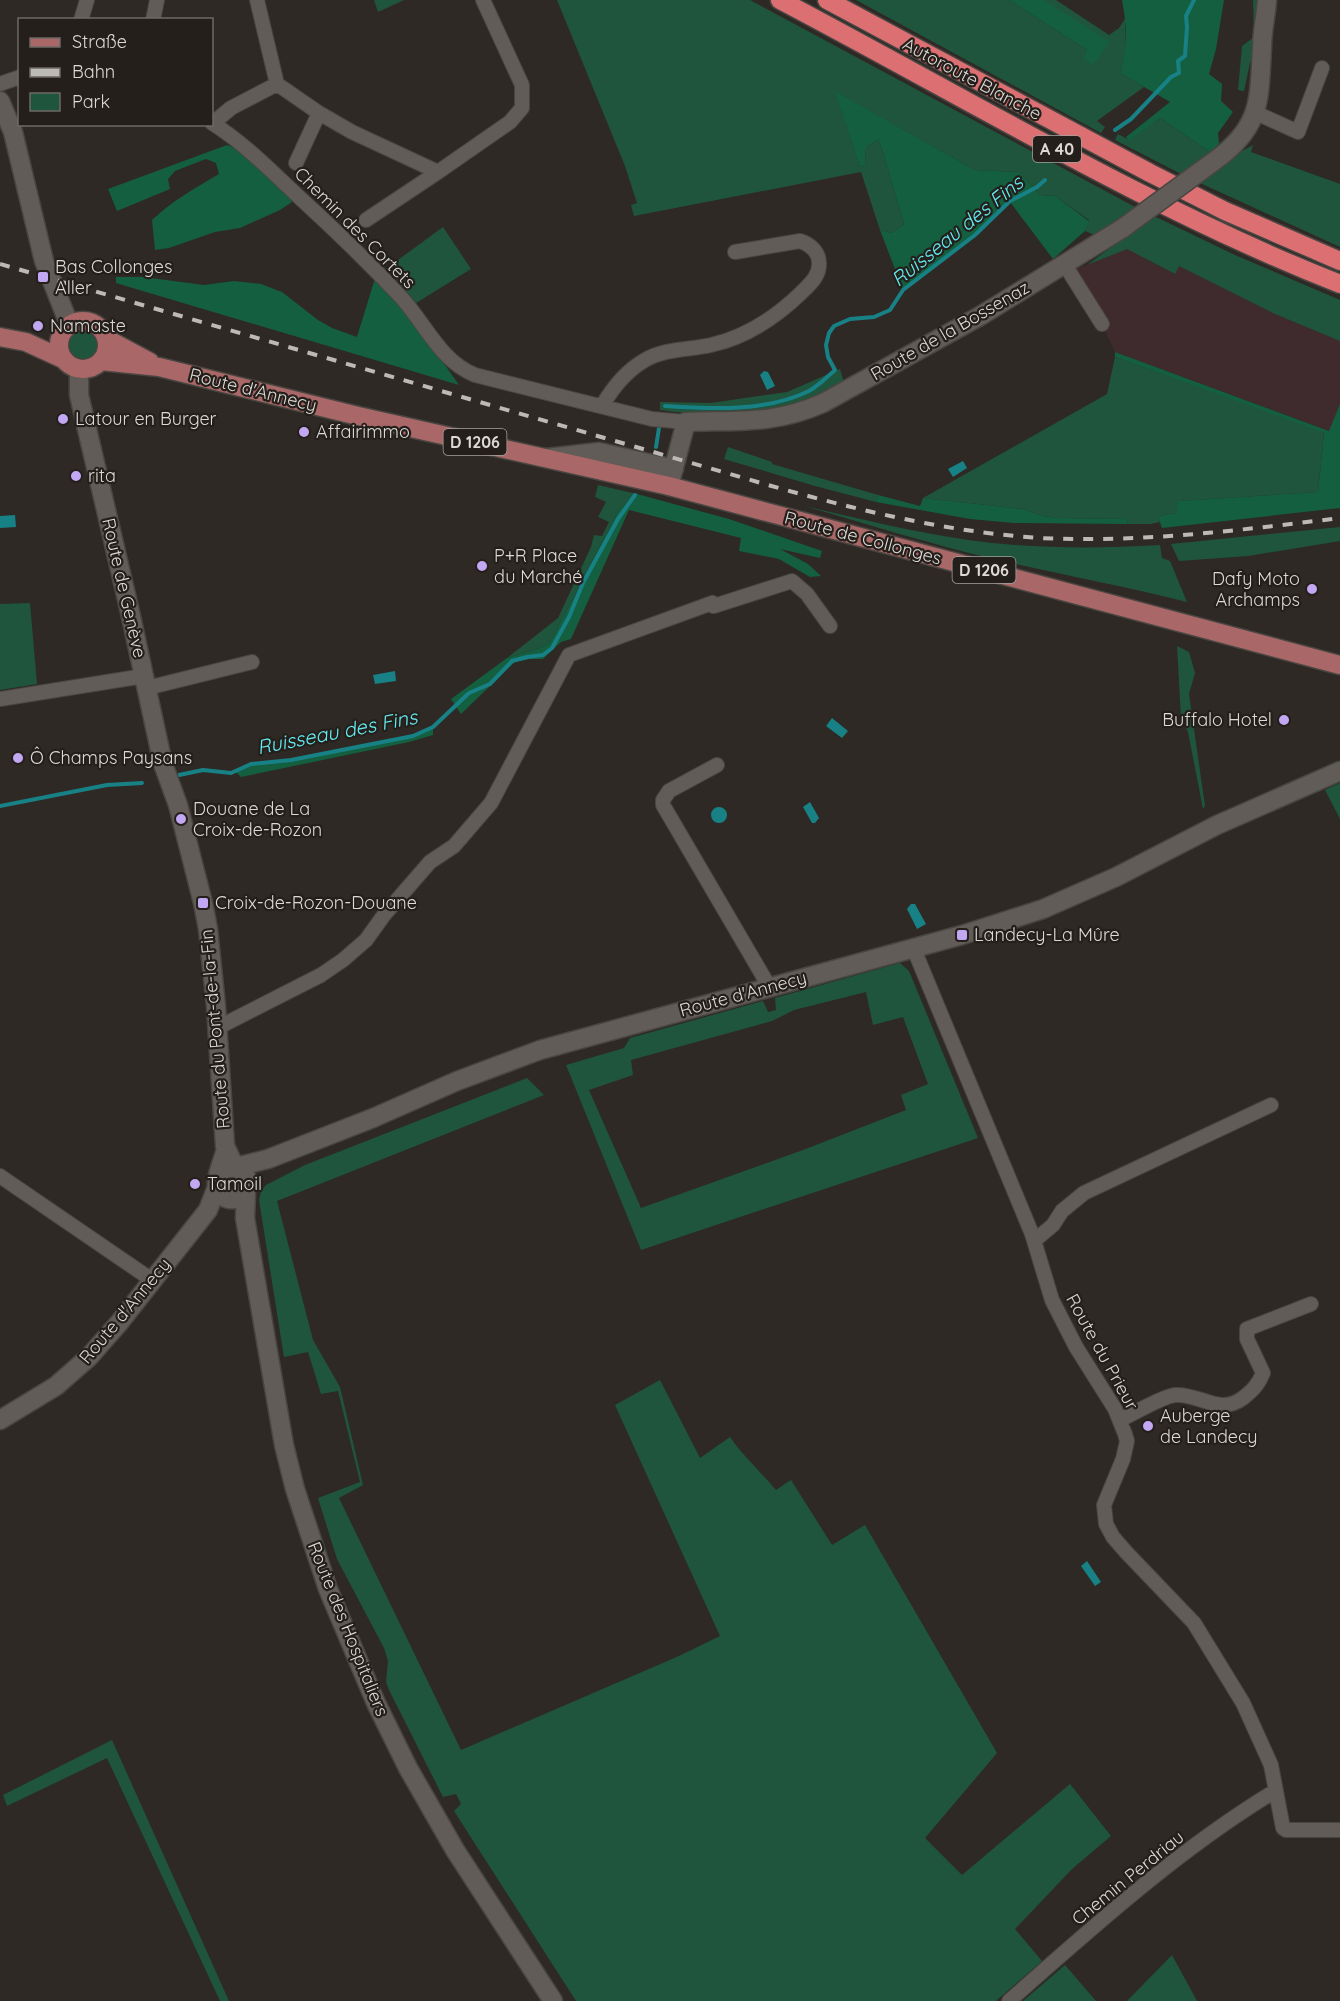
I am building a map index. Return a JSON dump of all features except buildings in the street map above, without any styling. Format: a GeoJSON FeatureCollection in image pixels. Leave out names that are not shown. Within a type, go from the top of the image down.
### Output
{"type":"FeatureCollection","features":[{"type":"Feature","properties":{"kind":"highway","name":"Autoroute Blanche"},"geometry":{"type":"LineString","coordinates":[[780,0],[1164,206],[1267,254],[1340,284]]}},
{"type":"Feature","properties":{"kind":"highway","name":"Autoroute Blanche"},"geometry":{"type":"LineString","coordinates":[[827,0],[1150,173],[1235,216],[1340,261]]}},
{"type":"Feature","properties":{"kind":"main road"},"geometry":{"type":"LineString","coordinates":[[0,337],[26,342],[79,369],[91,368],[101,361],[107,351],[107,339],[100,327],[82,320],[64,331],[26,342]]}},
{"type":"Feature","properties":{"kind":"main road"},"geometry":{"type":"LineString","coordinates":[[63,359],[59,349],[64,331]]}},
{"type":"Feature","properties":{"kind":"main road","name":"Route d'Annecy"},"geometry":{"type":"LineString","coordinates":[[107,339],[159,367]]}},
{"type":"Feature","properties":{"kind":"main road","name":"Route d'Annecy"},"geometry":{"type":"LineString","coordinates":[[101,361],[159,367],[369,419],[629,476]]}},
{"type":"Feature","properties":{"kind":"main road","name":"Route de Collonges"},"geometry":{"type":"LineString","coordinates":[[629,476],[671,477],[1340,665]]}},
{"type":"Feature","properties":{"kind":"street"},"geometry":{"type":"LineString","coordinates":[[82,18],[87,0]]}},
{"type":"Feature","properties":{"kind":"street"},"geometry":{"type":"LineString","coordinates":[[154,18],[158,0]]}},
{"type":"Feature","properties":{"kind":"street"},"geometry":{"type":"LineString","coordinates":[[257,0],[277,84],[352,132],[438,172]]}},
{"type":"Feature","properties":{"kind":"street"},"geometry":{"type":"LineString","coordinates":[[366,220],[510,122],[522,108],[522,85],[483,0]]}},
{"type":"Feature","properties":{"kind":"street","name":"Route de la Bossenaz"},"geometry":{"type":"LineString","coordinates":[[686,422],[752,421],[778,418],[802,412],[823,403],[1065,265],[1123,228],[1230,150],[1248,141],[1257,132],[1259,114],[1273,80],[1274,59],[1267,5]]}},
{"type":"Feature","properties":{"kind":"street"},"geometry":{"type":"LineString","coordinates":[[1259,114],[1298,132],[1322,68]]}},
{"type":"Feature","properties":{"kind":"street"},"geometry":{"type":"LineString","coordinates":[[0,84],[18,78]]}},
{"type":"Feature","properties":{"kind":"street"},"geometry":{"type":"LineString","coordinates":[[213,122],[231,108],[277,84]]}},
{"type":"Feature","properties":{"kind":"street"},"geometry":{"type":"LineString","coordinates":[[0,101],[13,132],[44,261],[64,331]]}},
{"type":"Feature","properties":{"kind":"street"},"geometry":{"type":"LineString","coordinates":[[296,163],[319,113]]}},
{"type":"Feature","properties":{"kind":"street","name":"Chemin des Cortets"},"geometry":{"type":"LineString","coordinates":[[213,124],[266,166],[367,261],[406,302],[451,361],[463,370],[475,375],[652,419],[686,422]]}},
{"type":"Feature","properties":{"kind":"street"},"geometry":{"type":"LineString","coordinates":[[602,406],[618,382],[647,359],[674,350],[712,345],[760,327],[809,285],[820,265],[814,249],[800,241],[735,252]]}},
{"type":"Feature","properties":{"kind":"street"},"geometry":{"type":"LineString","coordinates":[[1065,265],[1102,324]]}},
{"type":"Feature","properties":{"kind":"street","name":"Route de Genève"},"geometry":{"type":"LineString","coordinates":[[79,369],[79,395],[164,764],[178,805]]}},
{"type":"Feature","properties":{"kind":"street"},"geometry":{"type":"LineString","coordinates":[[547,458],[599,452],[671,477],[686,422]]}},
{"type":"Feature","properties":{"kind":"street"},"geometry":{"type":"LineString","coordinates":[[217,1028],[321,975],[366,940],[384,915],[430,862],[454,846],[491,803],[569,655],[712,603],[714,606],[792,581],[807,594],[830,626]]}},
{"type":"Feature","properties":{"kind":"street"},"geometry":{"type":"LineString","coordinates":[[0,699],[146,682],[252,662]]}},
{"type":"Feature","properties":{"kind":"street"},"geometry":{"type":"LineString","coordinates":[[717,765],[669,791],[663,805],[770,988]]}},
{"type":"Feature","properties":{"kind":"street","name":"Route d'Annecy"},"geometry":{"type":"LineString","coordinates":[[0,1420],[42,1395],[74,1371],[106,1339],[208,1210],[233,1183],[267,1159],[394,1110],[457,1081],[540,1050],[978,930],[1043,909],[1116,877],[1216,825],[1340,771]]}},
{"type":"Feature","properties":{"kind":"street","name":"Route du Pont-de-la-Fin"},"geometry":{"type":"LineString","coordinates":[[178,805],[206,920],[226,1149],[233,1183]]}},
{"type":"Feature","properties":{"kind":"street","name":"Route du Prieur"},"geometry":{"type":"LineString","coordinates":[[913,947],[1034,1242],[1052,1300],[1068,1332],[1120,1420],[1127,1441],[1123,1459],[1104,1506],[1106,1524],[1113,1537],[1190,1618],[1242,1703],[1271,1765],[1283,1828],[1286,1830],[1340,1830]]}},
{"type":"Feature","properties":{"kind":"street"},"geometry":{"type":"LineString","coordinates":[[1034,1242],[1053,1225],[1062,1211],[1084,1193],[1271,1105]]}},
{"type":"Feature","properties":{"kind":"street"},"geometry":{"type":"LineString","coordinates":[[0,1176],[152,1280]]}},
{"type":"Feature","properties":{"kind":"street","name":"Route des Hospitaliers"},"geometry":{"type":"LineString","coordinates":[[233,1183],[245,1218],[284,1445],[302,1511],[332,1597],[376,1703],[408,1768],[461,1859],[553,2001]]}},
{"type":"Feature","properties":{"kind":"street"},"geometry":{"type":"LineString","coordinates":[[1120,1420],[1173,1395],[1224,1406],[1238,1401],[1257,1387],[1263,1374],[1247,1339],[1247,1329],[1311,1304]]}},
{"type":"Feature","properties":{"kind":"street","name":"Chemin Perdriau"},"geometry":{"type":"LineString","coordinates":[[1009,2001],[1143,1887],[1237,1814],[1275,1791]]}},
{"type":"Feature","properties":{"kind":"shaded area"},"geometry":{"type":"Polygon","coordinates":[[[1127,249],[1174,274],[1179,266],[1275,314],[1340,341],[1340,404],[1330,431],[1115,352],[1101,322],[1069,272],[1127,249]]]}},
{"type":"Feature","properties":{"kind":"green space"},"geometry":{"type":"Polygon","coordinates":[[[374,0],[404,0],[378,12],[374,0]]]}},
{"type":"Feature","properties":{"kind":"green space"},"geometry":{"type":"Polygon","coordinates":[[[557,0],[750,0],[1137,208],[1097,236],[1085,231],[1089,220],[1055,196],[1040,195],[1019,172],[975,170],[836,92],[860,167],[865,166],[866,147],[878,140],[881,146],[904,224],[892,233],[880,230],[861,172],[634,216],[631,205],[637,203],[625,166],[557,0]]]}},
{"type":"Feature","properties":{"kind":"green space"},"geometry":{"type":"Polygon","coordinates":[[[856,0],[1009,0],[1087,50],[1104,51],[1043,0],[1056,0],[1109,35],[1119,28],[1125,19],[1126,52],[1120,73],[1144,87],[1097,121],[1105,127],[1101,133],[856,0]]]}},
{"type":"Feature","properties":{"kind":"green space"},"geometry":{"type":"Polygon","coordinates":[[[1009,0],[1044,0],[1110,42],[1093,65],[1083,59],[1087,50],[1009,0]]]}},
{"type":"Feature","properties":{"kind":"green space"},"geometry":{"type":"Polygon","coordinates":[[[1122,0],[1224,0],[1216,49],[1209,74],[1222,84],[1221,101],[1233,112],[1218,133],[1219,144],[1210,152],[1160,118],[1129,141],[1126,137],[1170,102],[1120,73],[1126,36],[1122,0]]]}},
{"type":"Feature","properties":{"kind":"green space"},"geometry":{"type":"Polygon","coordinates":[[[1253,0],[1260,0],[1258,47],[1250,63],[1244,91],[1238,90],[1242,46],[1254,37],[1253,0]]]}},
{"type":"Feature","properties":{"kind":"green space"},"geometry":{"type":"Polygon","coordinates":[[[835,91],[975,170],[1019,172],[1040,195],[1055,196],[1089,221],[1085,231],[1053,259],[1010,202],[975,235],[903,290],[880,230],[892,233],[904,224],[881,146],[878,140],[866,147],[865,166],[860,167],[835,91]]]}},
{"type":"Feature","properties":{"kind":"green space"},"geometry":{"type":"Polygon","coordinates":[[[1160,118],[1210,152],[1181,174],[1115,140],[1118,134],[1129,140],[1160,118]]]}},
{"type":"Feature","properties":{"kind":"green space"},"geometry":{"type":"Polygon","coordinates":[[[227,145],[245,154],[264,169],[281,186],[292,202],[240,228],[215,232],[169,248],[155,250],[152,220],[176,201],[219,174],[216,163],[206,159],[175,171],[168,179],[170,189],[117,211],[108,189],[227,145]]]}},
{"type":"Feature","properties":{"kind":"green space"},"geometry":{"type":"Polygon","coordinates":[[[1253,145],[1251,152],[1340,184],[1340,247],[1200,183],[1253,145]]]}},
{"type":"Feature","properties":{"kind":"green space"},"geometry":{"type":"Polygon","coordinates":[[[1154,216],[1235,255],[1340,300],[1340,341],[1275,314],[1179,266],[1175,274],[1127,249],[1087,265],[1154,216]]]}},
{"type":"Feature","properties":{"kind":"green space"},"geometry":{"type":"Polygon","coordinates":[[[443,227],[471,269],[416,303],[387,268],[443,227]]]}},
{"type":"Feature","properties":{"kind":"green space"},"geometry":{"type":"Polygon","coordinates":[[[376,275],[403,305],[459,385],[116,283],[116,277],[143,277],[204,285],[234,281],[261,284],[282,292],[332,328],[357,337],[376,275]]]}},
{"type":"Feature","properties":{"kind":"green space"},"geometry":{"type":"Polygon","coordinates":[[[83,331],[93,335],[97,345],[93,355],[83,359],[73,355],[69,345],[73,335],[83,331]]]}},
{"type":"Feature","properties":{"kind":"green space"},"geometry":{"type":"Polygon","coordinates":[[[1115,352],[1329,431],[1340,404],[1340,508],[1162,528],[1158,516],[1176,513],[1178,501],[1318,492],[1324,433],[1115,357],[1115,352]]]}},
{"type":"Feature","properties":{"kind":"green space"},"geometry":{"type":"Polygon","coordinates":[[[1115,357],[1324,432],[1318,492],[1179,501],[1176,513],[1158,516],[1160,522],[1150,524],[1128,524],[1126,519],[1059,518],[1043,516],[1022,509],[923,498],[1107,394],[1115,357]]]}},
{"type":"Feature","properties":{"kind":"green space"},"geometry":{"type":"Polygon","coordinates":[[[840,369],[844,383],[812,399],[791,406],[734,414],[660,410],[660,402],[711,403],[787,392],[840,369]]]}},
{"type":"Feature","properties":{"kind":"green space"},"geometry":{"type":"Polygon","coordinates":[[[728,447],[772,462],[772,464],[878,495],[876,502],[724,459],[728,447]]]}},
{"type":"Feature","properties":{"kind":"green space"},"geometry":{"type":"Polygon","coordinates":[[[598,485],[637,494],[629,510],[621,506],[550,642],[543,647],[507,658],[558,618],[591,547],[594,535],[602,536],[609,522],[598,517],[606,502],[595,497],[598,485]]]}},
{"type":"Feature","properties":{"kind":"green space"},"geometry":{"type":"Polygon","coordinates":[[[637,494],[729,519],[822,551],[820,558],[780,549],[808,564],[821,576],[810,577],[779,559],[739,551],[741,538],[629,510],[571,639],[561,642],[543,659],[515,662],[461,714],[451,699],[507,658],[543,647],[550,642],[621,506],[629,509],[637,494]]]}},
{"type":"Feature","properties":{"kind":"green space"},"geometry":{"type":"Polygon","coordinates":[[[878,495],[920,506],[923,498],[1022,509],[1043,516],[1059,518],[1126,519],[1128,524],[1014,523],[970,519],[876,502],[878,495]]]}},
{"type":"Feature","properties":{"kind":"green space"},"geometry":{"type":"Polygon","coordinates":[[[804,506],[922,532],[1011,545],[1110,547],[1160,545],[1162,558],[1170,561],[1187,602],[970,553],[804,506]]]}},
{"type":"Feature","properties":{"kind":"green space"},"geometry":{"type":"Polygon","coordinates":[[[1340,527],[1340,541],[1248,556],[1179,561],[1171,544],[1340,527]]]}},
{"type":"Feature","properties":{"kind":"green space"},"geometry":{"type":"Polygon","coordinates":[[[30,603],[37,684],[0,690],[0,604],[30,603]]]}},
{"type":"Feature","properties":{"kind":"green space"},"geometry":{"type":"Polygon","coordinates":[[[1177,646],[1189,652],[1195,673],[1189,694],[1205,806],[1203,809],[1188,732],[1181,718],[1177,646]]]}},
{"type":"Feature","properties":{"kind":"green space"},"geometry":{"type":"Polygon","coordinates":[[[433,727],[433,735],[409,742],[241,777],[236,772],[251,764],[291,760],[413,736],[433,727]]]}},
{"type":"Feature","properties":{"kind":"green space"},"geometry":{"type":"Polygon","coordinates":[[[1340,783],[1340,819],[1325,790],[1340,783]]]}},
{"type":"Feature","properties":{"kind":"green space"},"geometry":{"type":"Polygon","coordinates":[[[900,963],[909,971],[978,1138],[641,1250],[566,1065],[624,1048],[630,1038],[763,1001],[768,1012],[776,1010],[775,998],[900,963]],[[866,992],[794,1010],[772,1021],[631,1060],[633,1075],[589,1090],[641,1208],[906,1110],[901,1095],[928,1084],[903,1017],[873,1025],[866,992]]]}},
{"type":"Feature","properties":{"kind":"green space"},"geometry":{"type":"Polygon","coordinates":[[[527,1078],[544,1095],[277,1201],[313,1340],[340,1387],[363,1485],[339,1498],[461,1750],[720,1636],[615,1405],[660,1380],[700,1458],[730,1437],[776,1490],[791,1480],[832,1545],[865,1525],[997,1753],[925,1838],[962,1875],[1070,1784],[1111,1836],[1072,1869],[1015,1929],[1042,1961],[996,2001],[576,2001],[454,1811],[461,1804],[456,1794],[443,1797],[389,1690],[386,1682],[388,1661],[384,1648],[337,1559],[318,1498],[360,1482],[338,1391],[321,1394],[308,1352],[284,1357],[259,1200],[261,1191],[266,1185],[305,1165],[527,1078]]]}},
{"type":"Feature","properties":{"kind":"green space"},"geometry":{"type":"Polygon","coordinates":[[[112,1740],[229,2001],[220,2001],[107,1758],[7,1806],[3,1795],[112,1740]]]}},
{"type":"Feature","properties":{"kind":"green space"},"geometry":{"type":"Polygon","coordinates":[[[1172,1955],[1197,2001],[1127,2001],[1172,1955]]]}},
{"type":"Feature","properties":{"kind":"green space"},"geometry":{"type":"Polygon","coordinates":[[[1065,1965],[1096,2001],[1023,2001],[1065,1965]]]}},
{"type":"Feature","properties":{"kind":"water"},"geometry":{"type":"Polygon","coordinates":[[[764,371],[768,372],[775,386],[767,390],[760,375],[764,371]]]}},
{"type":"Feature","properties":{"kind":"water"},"geometry":{"type":"Polygon","coordinates":[[[963,461],[967,468],[953,477],[948,469],[963,461]]]}},
{"type":"Feature","properties":{"kind":"water"},"geometry":{"type":"Polygon","coordinates":[[[15,515],[16,527],[0,528],[0,516],[15,515]]]}},
{"type":"Feature","properties":{"kind":"water"},"geometry":{"type":"Polygon","coordinates":[[[395,671],[396,681],[375,684],[373,675],[395,671]]]}},
{"type":"Feature","properties":{"kind":"water"},"geometry":{"type":"Polygon","coordinates":[[[832,718],[848,731],[842,738],[826,726],[832,718]]]}},
{"type":"Feature","properties":{"kind":"water"},"geometry":{"type":"Polygon","coordinates":[[[810,802],[819,818],[815,823],[812,823],[803,807],[810,802]]]}},
{"type":"Feature","properties":{"kind":"water"},"geometry":{"type":"Polygon","coordinates":[[[719,807],[727,815],[719,823],[711,815],[719,807]]]}},
{"type":"Feature","properties":{"kind":"water"},"geometry":{"type":"Polygon","coordinates":[[[911,904],[915,904],[926,924],[917,929],[907,909],[911,904]]]}},
{"type":"Feature","properties":{"kind":"water"},"geometry":{"type":"Polygon","coordinates":[[[1087,1561],[1101,1582],[1095,1586],[1081,1566],[1087,1561]]]}},
{"type":"Feature","properties":{"kind":"waterway"},"geometry":{"type":"LineString","coordinates":[[1115,130],[1131,119],[1171,77],[1179,73],[1178,61],[1185,56],[1186,16],[1194,0]]}},
{"type":"Feature","properties":{"kind":"waterway","name":"Ruisseau des Fins"},"geometry":{"type":"LineString","coordinates":[[665,406],[738,408],[775,403],[809,391],[835,370],[828,357],[826,345],[829,333],[834,326],[850,319],[874,317],[890,310],[903,290],[975,235],[1010,201],[1037,187],[1045,180]]}},
{"type":"Feature","properties":{"kind":"waterway","name":"Ruisseau des Fins"},"geometry":{"type":"LineString","coordinates":[[656,447],[659,428]]}},
{"type":"Feature","properties":{"kind":"waterway","name":"Ruisseau des Fins"},"geometry":{"type":"LineString","coordinates":[[179,775],[203,770],[231,773],[251,764],[291,760],[413,736],[433,727],[469,693],[490,684],[512,661],[543,655],[552,648],[569,617],[583,583],[618,519],[635,495]]}},
{"type":"Feature","properties":{"kind":"waterway","name":"Ruisseau des Fins"},"geometry":{"type":"LineString","coordinates":[[0,806],[107,785],[142,783]]}},
{"type":"Feature","properties":{"kind":"railway"},"geometry":{"type":"LineString","coordinates":[[0,264],[768,485],[902,519],[1005,535],[1115,539],[1190,534],[1340,518]]}},
{"type":"Feature","properties":{"kind":"place","name":"Bas Collonges Aller"},"geometry":{"type":"Point","coordinates":[43,277]}},
{"type":"Feature","properties":{"kind":"place","name":"Namaste"},"geometry":{"type":"Point","coordinates":[38,326]}},
{"type":"Feature","properties":{"kind":"place","name":"Latour en Burger"},"geometry":{"type":"Point","coordinates":[63,419]}},
{"type":"Feature","properties":{"kind":"place","name":"Affairimmo"},"geometry":{"type":"Point","coordinates":[304,432]}},
{"type":"Feature","properties":{"kind":"place","name":"rita"},"geometry":{"type":"Point","coordinates":[76,476]}},
{"type":"Feature","properties":{"kind":"place","name":"P+R Place du Marché"},"geometry":{"type":"Point","coordinates":[482,566]}},
{"type":"Feature","properties":{"kind":"place","name":"Dafy Moto Archamps"},"geometry":{"type":"Point","coordinates":[1312,589]}},
{"type":"Feature","properties":{"kind":"place","name":"Buffalo Hotel"},"geometry":{"type":"Point","coordinates":[1284,720]}},
{"type":"Feature","properties":{"kind":"place","name":"Ô Champs Paysans"},"geometry":{"type":"Point","coordinates":[18,758]}},
{"type":"Feature","properties":{"kind":"place","name":"Douane de La Croix-de-Rozon"},"geometry":{"type":"Point","coordinates":[181,819]}},
{"type":"Feature","properties":{"kind":"place","name":"Croix-de-Rozon-Douane"},"geometry":{"type":"Point","coordinates":[203,903]}},
{"type":"Feature","properties":{"kind":"place","name":"Landecy-La Mûre"},"geometry":{"type":"Point","coordinates":[962,935]}},
{"type":"Feature","properties":{"kind":"place","name":"Tamoil"},"geometry":{"type":"Point","coordinates":[195,1184]}},
{"type":"Feature","properties":{"kind":"place","name":"Auberge de Landecy"},"geometry":{"type":"Point","coordinates":[1148,1426]}}]}
